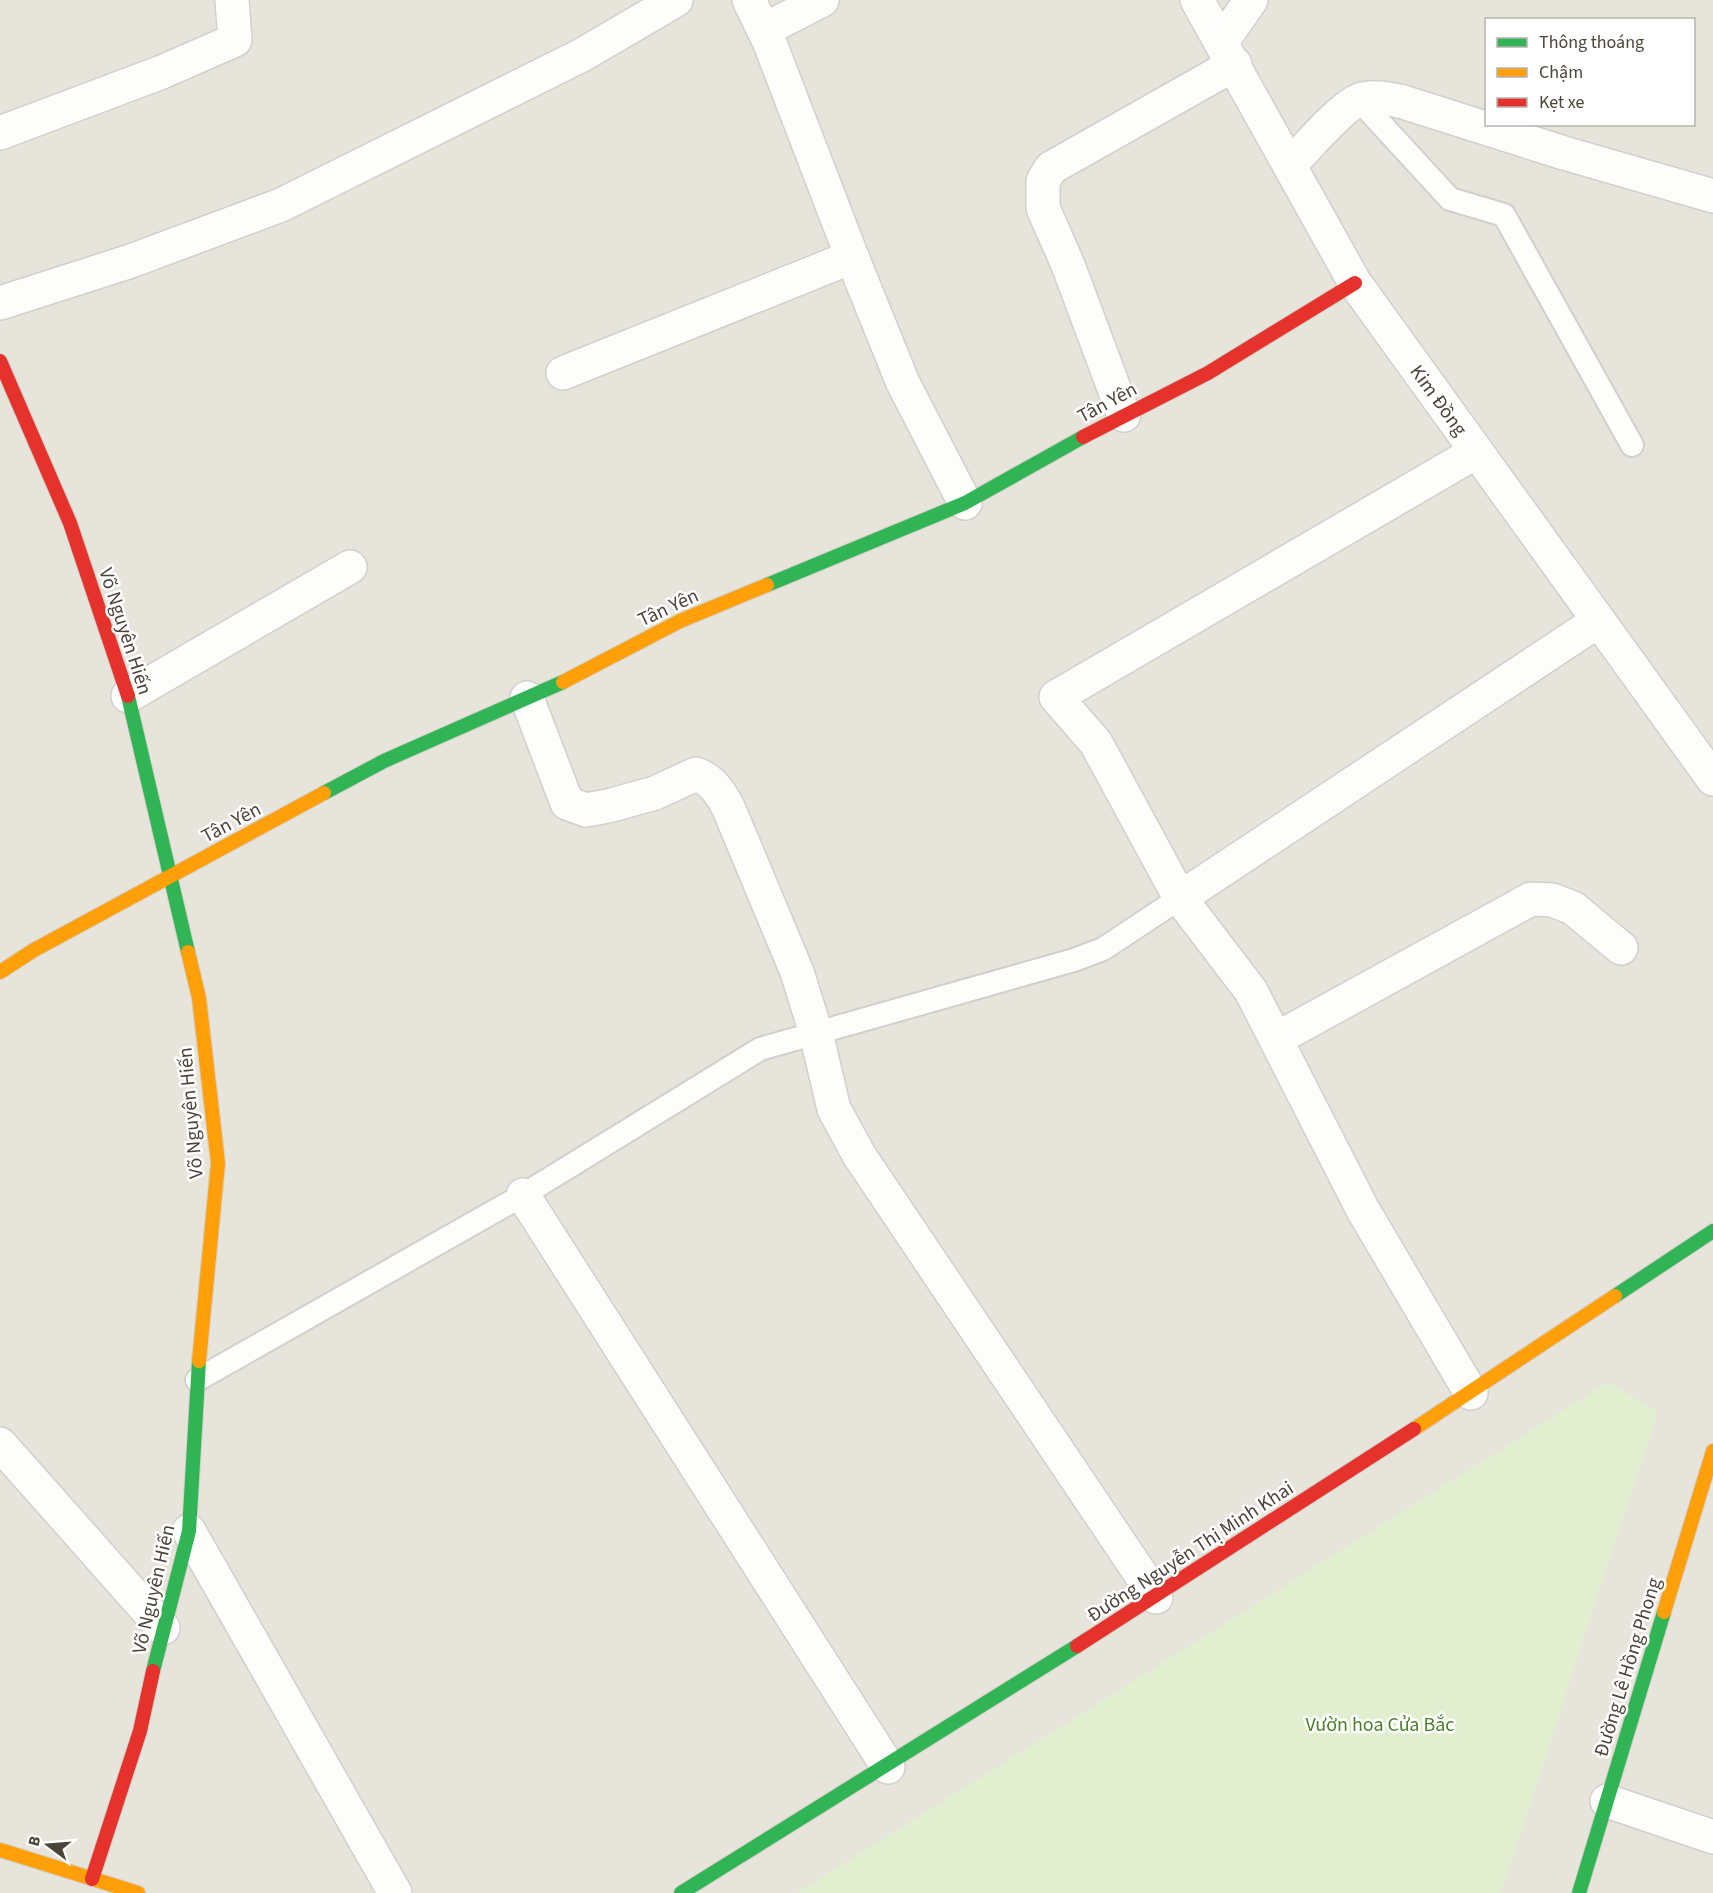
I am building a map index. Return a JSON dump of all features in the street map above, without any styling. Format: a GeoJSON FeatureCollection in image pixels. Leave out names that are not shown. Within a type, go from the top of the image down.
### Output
{"type":"FeatureCollection","features":[{"type":"Feature","properties":{"kind":"street"},"geometry":{"type":"LineString","coordinates":[[0,133],[162,72],[235,40],[232,0]]}},
{"type":"Feature","properties":{"kind":"street"},"geometry":{"type":"LineString","coordinates":[[0,303],[131,261],[281,205],[582,56],[676,0]]}},
{"type":"Feature","properties":{"kind":"street"},"geometry":{"type":"LineString","coordinates":[[749,0],[764,30],[903,383],[965,503]]}},
{"type":"Feature","properties":{"kind":"street"},"geometry":{"type":"LineString","coordinates":[[764,30],[822,0]]}},
{"type":"Feature","properties":{"kind":"street","name":"Kim Đồng"},"geometry":{"type":"LineString","coordinates":[[1197,0],[1355,283],[1713,779]]}},
{"type":"Feature","properties":{"kind":"street"},"geometry":{"type":"LineString","coordinates":[[1124,415],[1068,265],[1042,208],[1043,182],[1051,168],[1228,54],[1251,0]]}},
{"type":"Feature","properties":{"kind":"street"},"geometry":{"type":"LineString","coordinates":[[1290,165],[1346,108],[1359,99],[1379,98],[1403,102],[1564,153],[1713,196]]}},
{"type":"Feature","properties":{"kind":"street"},"geometry":{"type":"LineString","coordinates":[[563,373],[852,257]]}},
{"type":"Feature","properties":{"kind":"street","name":"Tân Yên"},"geometry":{"type":"LineString","coordinates":[[0,972],[34,950],[384,761],[566,681],[680,621],[965,503],[1124,415],[1209,373],[1355,283]]}},
{"type":"Feature","properties":{"kind":"street","name":"Võ Nguyên Hiến"},"geometry":{"type":"LineString","coordinates":[[0,361],[70,523],[128,696],[199,998],[218,1163],[197,1380],[189,1531],[163,1628],[140,1731],[92,1879]]}},
{"type":"Feature","properties":{"kind":"street"},"geometry":{"type":"LineString","coordinates":[[1471,1393],[1363,1210],[1251,991],[1180,898],[1096,743],[1056,697],[1476,452]]}},
{"type":"Feature","properties":{"kind":"street"},"geometry":{"type":"LineString","coordinates":[[128,696],[350,567]]}},
{"type":"Feature","properties":{"kind":"street"},"geometry":{"type":"LineString","coordinates":[[1180,898],[1598,621]]}},
{"type":"Feature","properties":{"kind":"street"},"geometry":{"type":"LineString","coordinates":[[527,698],[567,803],[574,807],[586,810],[608,806],[655,793],[696,774],[704,777],[718,789],[728,807],[797,972],[816,1033],[834,1108],[859,1155],[1156,1597]]}},
{"type":"Feature","properties":{"kind":"street"},"geometry":{"type":"LineString","coordinates":[[1276,1039],[1531,899],[1552,900],[1573,908],[1621,948]]}},
{"type":"Feature","properties":{"kind":"street"},"geometry":{"type":"LineString","coordinates":[[523,1195],[888,1767]]}},
{"type":"Feature","properties":{"kind":"street","name":"Đường Nguyễn Thị Minh Khai"},"geometry":{"type":"LineString","coordinates":[[681,1893],[888,1767],[1156,1597],[1471,1393],[1713,1231]]}},
{"type":"Feature","properties":{"kind":"street"},"geometry":{"type":"LineString","coordinates":[[0,1444],[163,1628]]}},
{"type":"Feature","properties":{"kind":"street","name":"Đường Lê Hồng Phong"},"geometry":{"type":"LineString","coordinates":[[1579,1893],[1713,1451]]}},
{"type":"Feature","properties":{"kind":"street"},"geometry":{"type":"LineString","coordinates":[[189,1531],[395,1893]]}},
{"type":"Feature","properties":{"kind":"street"},"geometry":{"type":"LineString","coordinates":[[1607,1801],[1713,1837]]}},
{"type":"Feature","properties":{"kind":"street"},"geometry":{"type":"LineString","coordinates":[[0,1850],[138,1893]]}},
{"type":"Feature","properties":{"kind":"lane"},"geometry":{"type":"LineString","coordinates":[[1359,99],[1450,199],[1504,215],[1632,445]]}},
{"type":"Feature","properties":{"kind":"lane"},"geometry":{"type":"LineString","coordinates":[[197,1380],[523,1195],[760,1048],[1074,960],[1103,949],[1180,898]]}},
{"type":"Feature","properties":{"kind":"shaded area"},"geometry":{"type":"Polygon","coordinates":[[[0,0],[1713,0],[1713,1893],[0,1893],[0,0]]]}},
{"type":"Feature","properties":{"kind":"green space","name":"Vườn hoa Cửa Bắc"},"geometry":{"type":"Polygon","coordinates":[[[1608,1382],[1658,1412],[1501,1893],[797,1893],[1608,1382]]]}},
{"type":"Feature","properties":{"kind":"traffic: fast"},"geometry":{"type":"LineString","coordinates":[[767,585],[965,503],[1083,437]]}},
{"type":"Feature","properties":{"kind":"traffic: fast"},"geometry":{"type":"LineString","coordinates":[[324,793],[384,761],[563,682]]}},
{"type":"Feature","properties":{"kind":"traffic: fast"},"geometry":{"type":"LineString","coordinates":[[128,696],[188,952]]}},
{"type":"Feature","properties":{"kind":"traffic: fast"},"geometry":{"type":"LineString","coordinates":[[1615,1296],[1713,1231]]}},
{"type":"Feature","properties":{"kind":"traffic: fast"},"geometry":{"type":"LineString","coordinates":[[153,1671],[189,1531],[199,1361]]}},
{"type":"Feature","properties":{"kind":"traffic: fast"},"geometry":{"type":"LineString","coordinates":[[1579,1893],[1664,1612]]}},
{"type":"Feature","properties":{"kind":"traffic: fast"},"geometry":{"type":"LineString","coordinates":[[681,1893],[1077,1646]]}},
{"type":"Feature","properties":{"kind":"traffic: slow"},"geometry":{"type":"LineString","coordinates":[[563,682],[680,621],[767,585]]}},
{"type":"Feature","properties":{"kind":"traffic: slow"},"geometry":{"type":"LineString","coordinates":[[0,972],[34,950],[324,793]]}},
{"type":"Feature","properties":{"kind":"traffic: slow"},"geometry":{"type":"LineString","coordinates":[[188,952],[199,998],[218,1163],[199,1361]]}},
{"type":"Feature","properties":{"kind":"traffic: slow"},"geometry":{"type":"LineString","coordinates":[[1414,1429],[1615,1296]]}},
{"type":"Feature","properties":{"kind":"traffic: slow"},"geometry":{"type":"LineString","coordinates":[[1664,1612],[1713,1451]]}},
{"type":"Feature","properties":{"kind":"traffic: slow"},"geometry":{"type":"LineString","coordinates":[[0,1850],[138,1893]]}},
{"type":"Feature","properties":{"kind":"traffic: jam"},"geometry":{"type":"LineString","coordinates":[[1083,437],[1208,373],[1355,283]]}},
{"type":"Feature","properties":{"kind":"traffic: jam"},"geometry":{"type":"LineString","coordinates":[[0,361],[70,523],[128,696]]}},
{"type":"Feature","properties":{"kind":"traffic: jam"},"geometry":{"type":"LineString","coordinates":[[1077,1646],[1414,1429]]}},
{"type":"Feature","properties":{"kind":"traffic: jam"},"geometry":{"type":"LineString","coordinates":[[92,1879],[140,1731],[153,1671]]}}]}
